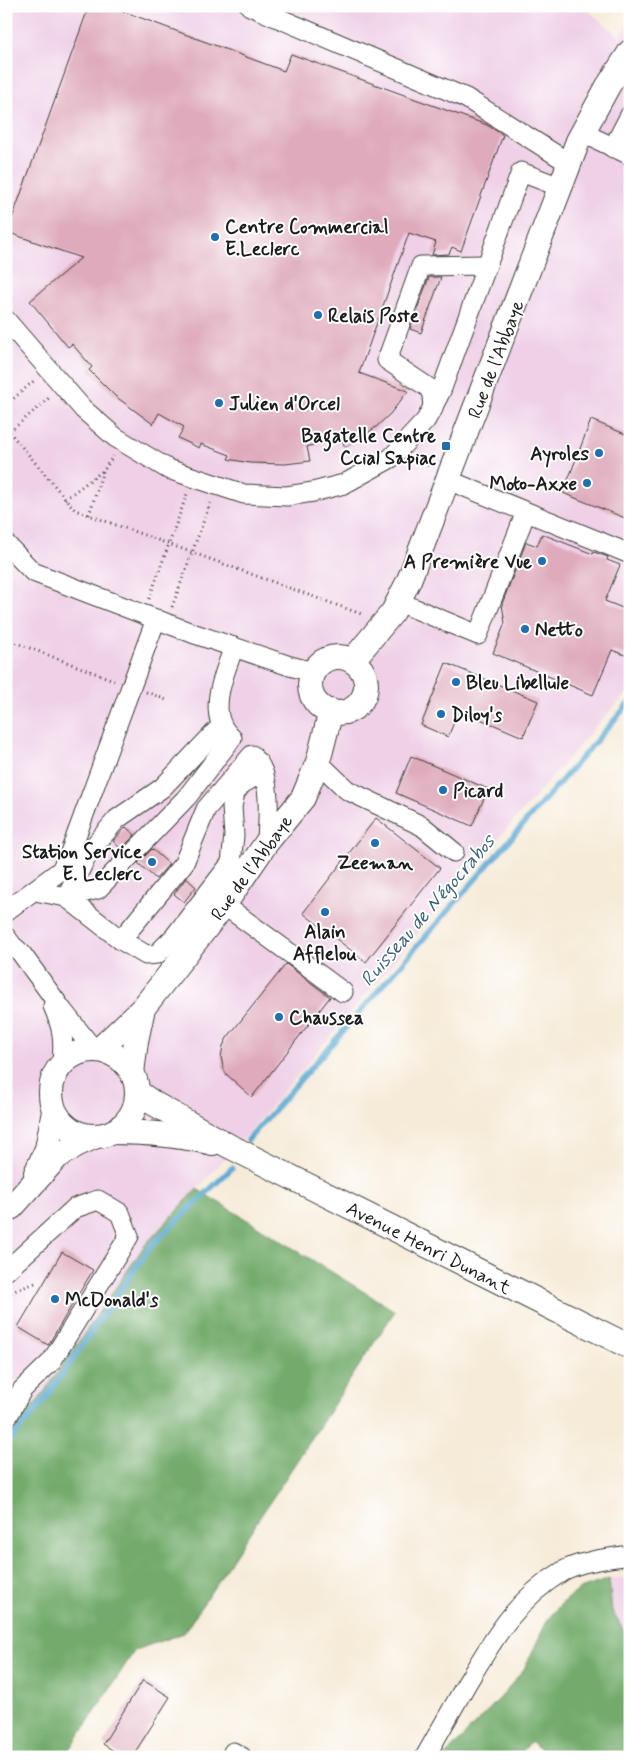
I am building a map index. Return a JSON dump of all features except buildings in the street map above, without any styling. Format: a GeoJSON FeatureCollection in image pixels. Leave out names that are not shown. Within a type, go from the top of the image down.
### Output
{"type":"FeatureCollection","features":[{"type":"Feature","properties":{"kind":"main road","name":"Rue de l'Abbaye"},"geometry":{"type":"LineString","coordinates":[[352,661],[393,612],[399,602],[448,480],[569,163],[608,86],[626,66]]}},
{"type":"Feature","properties":{"kind":"main road"},"geometry":{"type":"LineString","coordinates":[[338,657],[352,661],[363,672],[365,679],[364,694],[355,706],[348,711],[331,711],[324,708],[313,696],[310,688],[313,672],[323,661],[330,658],[338,657]]}},
{"type":"Feature","properties":{"kind":"main road","name":"Rue de l'Abbaye"},"geometry":{"type":"LineString","coordinates":[[97,1050],[143,1008],[224,905],[267,842],[303,798],[318,762],[331,711]]}},
{"type":"Feature","properties":{"kind":"main road","name":"Rue de l'Abbaye"},"geometry":{"type":"LineString","coordinates":[[135,1083],[136,1041],[143,1008]]}},
{"type":"Feature","properties":{"kind":"main road"},"geometry":{"type":"LineString","coordinates":[[97,1050],[112,1054],[124,1062],[135,1083],[136,1104],[131,1116],[123,1126],[104,1134],[83,1135],[71,1130],[61,1122],[54,1111],[50,1091],[54,1076],[62,1064],[71,1056],[97,1050]]}},
{"type":"Feature","properties":{"kind":"main road","name":"Avenue Henri Dunant"},"geometry":{"type":"LineString","coordinates":[[135,1083],[153,1103],[229,1146],[630,1347]]}},
{"type":"Feature","properties":{"kind":"main road","name":"Avenue Henri Dunant"},"geometry":{"type":"LineString","coordinates":[[29,1188],[46,1149],[54,1111]]}},
{"type":"Feature","properties":{"kind":"main road","name":"Avenue Henri Dunant"},"geometry":{"type":"LineString","coordinates":[[6,1210],[29,1188],[57,1156],[76,1145],[104,1134],[140,1132],[195,1139],[229,1146]]}},
{"type":"Feature","properties":{"kind":"street"},"geometry":{"type":"LineString","coordinates":[[250,6],[466,98],[569,163]]}},
{"type":"Feature","properties":{"kind":"street"},"geometry":{"type":"LineString","coordinates":[[583,133],[622,152],[630,115]]}},
{"type":"Feature","properties":{"kind":"street"},"geometry":{"type":"LineString","coordinates":[[6,320],[83,409],[122,442],[168,469],[244,494],[287,496],[313,492],[344,484],[391,458],[426,420],[441,391],[520,172],[560,186]]}},
{"type":"Feature","properties":{"kind":"street"},"geometry":{"type":"LineString","coordinates":[[433,409],[432,395],[429,388],[386,360],[421,266],[486,265]]}},
{"type":"Feature","properties":{"kind":"street"},"geometry":{"type":"LineString","coordinates":[[448,480],[630,554]]}},
{"type":"Feature","properties":{"kind":"street"},"geometry":{"type":"LineString","coordinates":[[399,602],[478,635],[526,512]]}},
{"type":"Feature","properties":{"kind":"street"},"geometry":{"type":"LineString","coordinates":[[6,544],[32,572],[234,647],[313,672]]}},
{"type":"Feature","properties":{"kind":"street"},"geometry":{"type":"LineString","coordinates":[[6,911],[60,871],[68,858],[156,619]]}},
{"type":"Feature","properties":{"kind":"street"},"geometry":{"type":"LineString","coordinates":[[234,647],[218,699],[227,732],[252,755],[262,772],[269,805],[267,842]]}},
{"type":"Feature","properties":{"kind":"street"},"geometry":{"type":"LineString","coordinates":[[35,891],[66,897],[98,889],[186,797],[227,732]]}},
{"type":"Feature","properties":{"kind":"street"},"geometry":{"type":"LineString","coordinates":[[66,897],[89,852],[116,819],[162,788],[227,732]]}},
{"type":"Feature","properties":{"kind":"street"},"geometry":{"type":"LineString","coordinates":[[121,940],[184,864],[206,809],[252,755]]}},
{"type":"Feature","properties":{"kind":"street"},"geometry":{"type":"LineString","coordinates":[[318,762],[347,790],[422,826],[454,852]]}},
{"type":"Feature","properties":{"kind":"street"},"geometry":{"type":"LineString","coordinates":[[66,897],[121,940],[146,955],[157,954],[174,937],[231,863],[234,836],[232,807],[235,793],[242,784],[262,772]]}},
{"type":"Feature","properties":{"kind":"street"},"geometry":{"type":"LineString","coordinates":[[224,905],[343,992]]}},
{"type":"Feature","properties":{"kind":"street"},"geometry":{"type":"LineString","coordinates":[[6,926],[17,942],[13,954]]}},
{"type":"Feature","properties":{"kind":"street"},"geometry":{"type":"LineString","coordinates":[[6,937],[12,945],[13,954],[44,987],[97,1050]]}},
{"type":"Feature","properties":{"kind":"street"},"geometry":{"type":"LineString","coordinates":[[44,987],[62,1031],[64,1040],[62,1064]]}},
{"type":"Feature","properties":{"kind":"street"},"geometry":{"type":"LineString","coordinates":[[6,1271],[75,1208],[98,1200],[120,1213],[129,1236],[51,1362],[14,1394],[8,1416],[6,1417]]}},
{"type":"Feature","properties":{"kind":"street"},"geometry":{"type":"LineString","coordinates":[[425,1757],[504,1622],[525,1599],[564,1570],[596,1560],[630,1555]]}},
{"type":"Feature","properties":{"kind":"path"},"geometry":{"type":"LineString","coordinates":[[6,405],[47,369]]}},
{"type":"Feature","properties":{"kind":"path"},"geometry":{"type":"LineString","coordinates":[[8,433],[62,387]]}},
{"type":"Feature","properties":{"kind":"path"},"geometry":{"type":"LineString","coordinates":[[6,428],[8,433],[75,510],[364,616]]}},
{"type":"Feature","properties":{"kind":"path"},"geometry":{"type":"LineString","coordinates":[[89,515],[104,470],[122,442]]}},
{"type":"Feature","properties":{"kind":"path"},"geometry":{"type":"LineString","coordinates":[[65,498],[104,470]]}},
{"type":"Feature","properties":{"kind":"path"},"geometry":{"type":"LineString","coordinates":[[6,639],[119,682]]}},
{"type":"Feature","properties":{"kind":"path"},"geometry":{"type":"LineString","coordinates":[[141,690],[169,701]]}},
{"type":"Feature","properties":{"kind":"path"},"geometry":{"type":"LineString","coordinates":[[6,1294],[35,1284]]}},
{"type":"Feature","properties":{"kind":"shaded area"},"geometry":{"type":"Polygon","coordinates":[[[6,6],[187,6],[192,9],[195,6],[583,6],[620,37],[630,23],[630,691],[604,717],[472,869],[247,1135],[145,1245],[40,1398],[6,1436],[6,6]]]}},
{"type":"Feature","properties":{"kind":"shaded area"},"geometry":{"type":"Polygon","coordinates":[[[630,1577],[630,1641],[612,1611],[609,1579],[630,1577]]]}},
{"type":"Feature","properties":{"kind":"green space"},"geometry":{"type":"Polygon","coordinates":[[[197,1189],[395,1311],[184,1633],[135,1650],[65,1757],[6,1757],[6,1436],[40,1398],[145,1245],[197,1189]]]}},
{"type":"Feature","properties":{"kind":"green space"},"geometry":{"type":"Polygon","coordinates":[[[609,1579],[612,1611],[630,1641],[630,1757],[549,1757],[531,1741],[518,1757],[444,1757],[501,1697],[524,1669],[548,1619],[560,1605],[580,1589],[609,1579]]]}},
{"type":"Feature","properties":{"kind":"waterway","name":"Ruisseau de Négocrabos"},"geometry":{"type":"LineString","coordinates":[[248,1140],[630,702]]}},
{"type":"Feature","properties":{"kind":"waterway","name":"Ruisseau de Négocrabos"},"geometry":{"type":"LineString","coordinates":[[6,1445],[43,1402],[150,1247],[232,1168]]}},
{"type":"Feature","properties":{"kind":"place","name":"Centre Commercial E.Leclerc"},"geometry":{"type":"Point","coordinates":[215,237]}},
{"type":"Feature","properties":{"kind":"place","name":"Relais Poste"},"geometry":{"type":"Point","coordinates":[318,315]}},
{"type":"Feature","properties":{"kind":"place","name":"Julien d'Orcel"},"geometry":{"type":"Point","coordinates":[219,403]}},
{"type":"Feature","properties":{"kind":"place","name":"Bagatelle Centre Ccial Sapiac"},"geometry":{"type":"Point","coordinates":[446,446]}},
{"type":"Feature","properties":{"kind":"place","name":"Ayroles"},"geometry":{"type":"Point","coordinates":[599,453]}},
{"type":"Feature","properties":{"kind":"place","name":"Moto-Axxe"},"geometry":{"type":"Point","coordinates":[587,483]}},
{"type":"Feature","properties":{"kind":"place","name":"A Première Vue"},"geometry":{"type":"Point","coordinates":[542,561]}},
{"type":"Feature","properties":{"kind":"place","name":"Netto"},"geometry":{"type":"Point","coordinates":[525,629]}},
{"type":"Feature","properties":{"kind":"place","name":"Bleu Libellule"},"geometry":{"type":"Point","coordinates":[456,682]}},
{"type":"Feature","properties":{"kind":"place","name":"Diloy's"},"geometry":{"type":"Point","coordinates":[441,714]}},
{"type":"Feature","properties":{"kind":"place","name":"Picard"},"geometry":{"type":"Point","coordinates":[443,790]}},
{"type":"Feature","properties":{"kind":"place","name":"Zeeman"},"geometry":{"type":"Point","coordinates":[375,843]}},
{"type":"Feature","properties":{"kind":"place","name":"Station Service E. Leclerc"},"geometry":{"type":"Point","coordinates":[152,862]}},
{"type":"Feature","properties":{"kind":"place","name":"Alain Afflelou"},"geometry":{"type":"Point","coordinates":[325,912]}},
{"type":"Feature","properties":{"kind":"place","name":"Chaussea"},"geometry":{"type":"Point","coordinates":[279,1017]}},
{"type":"Feature","properties":{"kind":"place","name":"McDonald's"},"geometry":{"type":"Point","coordinates":[55,1299]}}]}
